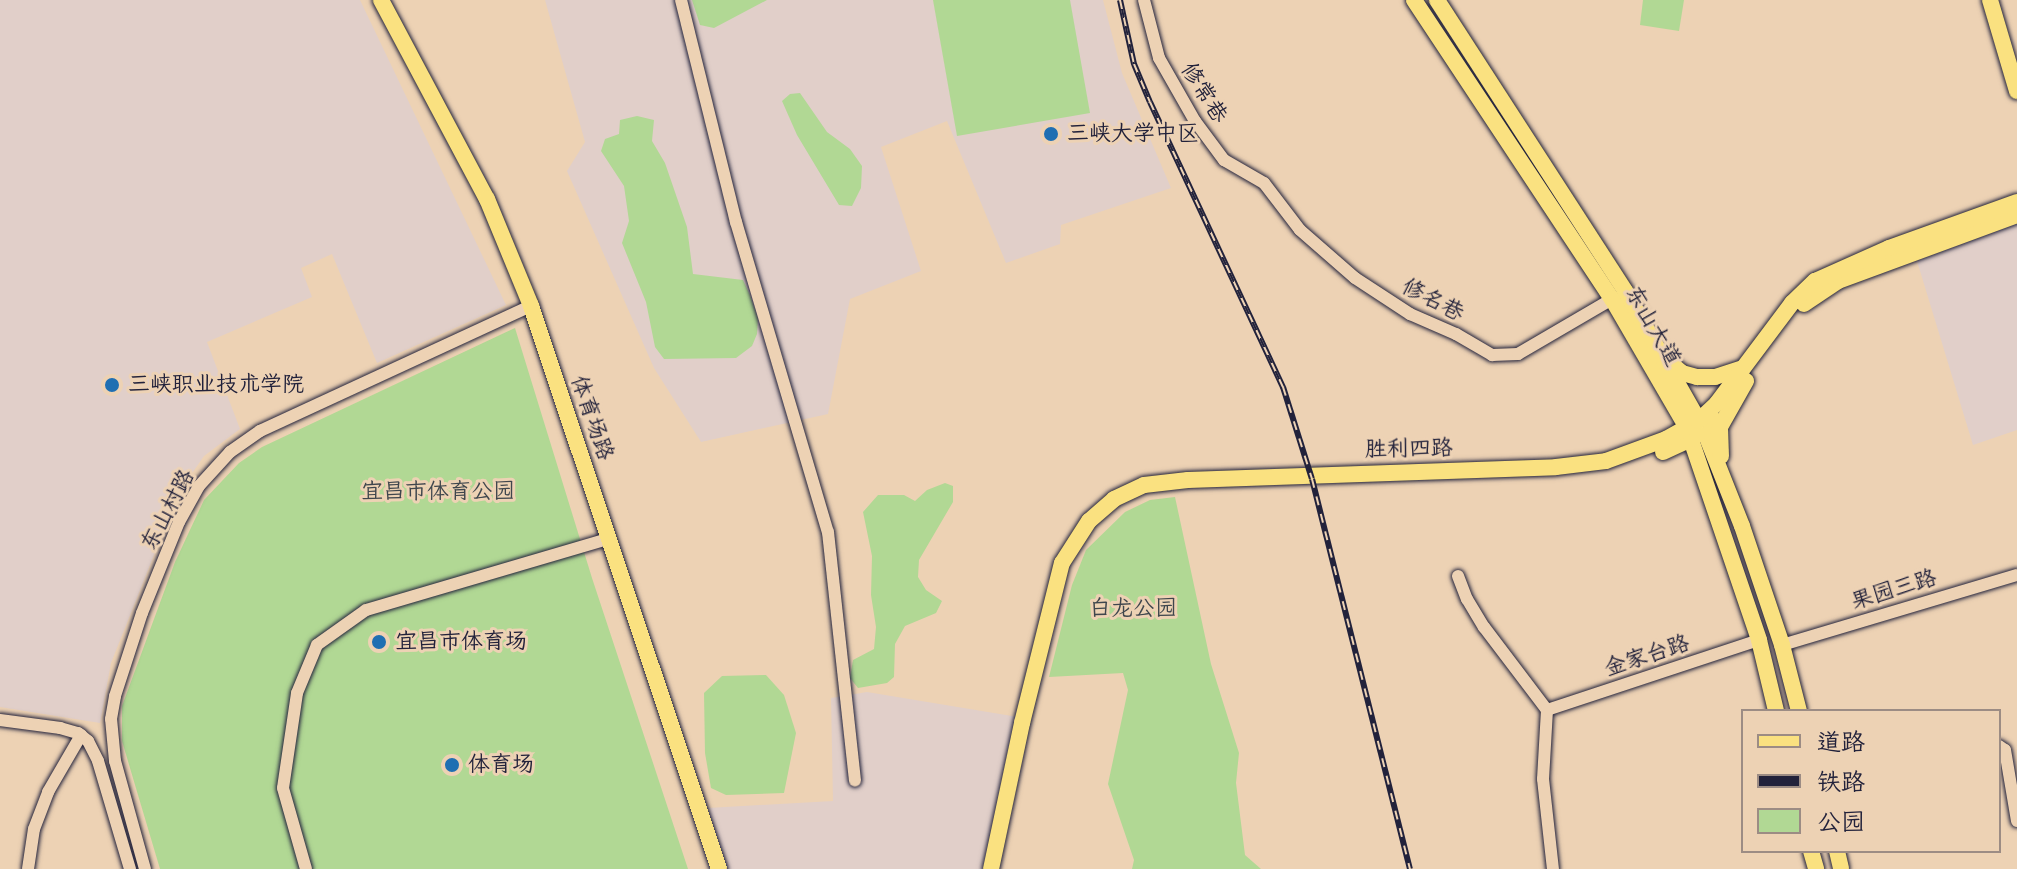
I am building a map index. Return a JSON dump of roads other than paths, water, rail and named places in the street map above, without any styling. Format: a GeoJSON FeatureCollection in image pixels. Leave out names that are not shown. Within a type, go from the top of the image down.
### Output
{"type":"FeatureCollection","features":[{"type":"Feature","properties":{"kind":"main road","name":"体育场路"},"geometry":{"type":"LineString","coordinates":[[372,0],[476,200],[527,308],[707,869]]}},
{"type":"Feature","properties":{"kind":"main road","name":"体育场路"},"geometry":{"type":"LineString","coordinates":[[381,0],[487,199],[719,869]]}},
{"type":"Feature","properties":{"kind":"main road","name":"东山大道"},"geometry":{"type":"LineString","coordinates":[[1414,0],[1612,299],[1669,398],[1695,429],[1719,519],[1759,640],[1776,709]]}},
{"type":"Feature","properties":{"kind":"main road","name":"东山大道"},"geometry":{"type":"LineString","coordinates":[[1437,0],[1663,355],[1742,526],[1782,645],[1798,709]]}},
{"type":"Feature","properties":{"kind":"main road"},"geometry":{"type":"LineString","coordinates":[[1990,0],[2017,91]]}},
{"type":"Feature","properties":{"kind":"main road"},"geometry":{"type":"LineString","coordinates":[[1997,0],[2017,63]]}},
{"type":"Feature","properties":{"kind":"main road","name":"胜利四路"},"geometry":{"type":"LineString","coordinates":[[999,869],[1028,725],[1068,574],[1081,544],[1100,520],[1125,500],[1147,492],[1188,487],[1562,477],[1609,470],[1695,429],[1808,299],[1838,281],[2016,205]]}},
{"type":"Feature","properties":{"kind":"main road"},"geometry":{"type":"LineString","coordinates":[[1663,355],[1682,373],[1697,377],[1745,374],[1718,437],[1742,526]]}},
{"type":"Feature","properties":{"kind":"main road"},"geometry":{"type":"LineString","coordinates":[[1646,452],[1669,426],[1672,408],[1669,398]]}},
{"type":"Feature","properties":{"kind":"main road"},"geometry":{"type":"LineString","coordinates":[[1646,452],[1684,459],[1695,467],[1719,519]]}},
{"type":"Feature","properties":{"kind":"main road","name":"胜利四路"},"geometry":{"type":"LineString","coordinates":[[991,869],[1022,723],[1062,563],[1089,521],[1114,499],[1144,485],[1188,480],[1556,467],[1646,452]]}},
{"type":"Feature","properties":{"kind":"street"},"geometry":{"type":"LineString","coordinates":[[681,0],[736,222],[828,532],[855,781]]}},
{"type":"Feature","properties":{"kind":"street","name":"修常巷"},"geometry":{"type":"LineString","coordinates":[[1144,0],[1159,58],[1195,121],[1224,160],[1264,183]]}},
{"type":"Feature","properties":{"kind":"street","name":"修名巷"},"geometry":{"type":"LineString","coordinates":[[1264,183],[1300,230],[1355,278],[1410,314],[1456,334],[1492,355],[1518,354],[1612,299]]}},
{"type":"Feature","properties":{"kind":"street","name":"东山村路"},"geometry":{"type":"LineString","coordinates":[[145,869],[115,761],[111,719],[115,696],[142,613],[179,522],[199,486],[230,452],[260,431],[527,308]]}},
{"type":"Feature","properties":{"kind":"street"},"geometry":{"type":"LineString","coordinates":[[306,869],[283,788],[297,693],[317,645],[366,610],[601,541]]}},
{"type":"Feature","properties":{"kind":"street","name":"果园三路"},"geometry":{"type":"LineString","coordinates":[[1782,645],[2017,575]]}},
{"type":"Feature","properties":{"kind":"street"},"geometry":{"type":"LineString","coordinates":[[1458,576],[1467,599],[1484,627],[1547,710],[1543,779],[1553,869]]}},
{"type":"Feature","properties":{"kind":"street","name":"金家台路"},"geometry":{"type":"LineString","coordinates":[[1547,710],[1759,640]]}},
{"type":"Feature","properties":{"kind":"street"},"geometry":{"type":"LineString","coordinates":[[0,720],[81,735],[88,741],[98,761],[130,869]]}},
{"type":"Feature","properties":{"kind":"street"},"geometry":{"type":"LineString","coordinates":[[28,869],[34,829],[48,792],[81,735]]}},
{"type":"Feature","properties":{"kind":"street"},"geometry":{"type":"LineString","coordinates":[[2007,748],[2017,821]]}},
{"type":"Feature","properties":{"kind":"railway"},"geometry":{"type":"LineString","coordinates":[[1120,0],[1134,64],[1150,102],[1283,387],[1312,479],[1410,869]]}},
{"type":"Feature","properties":{"kind":"place","name":"三峡大学中区"},"geometry":{"type":"Point","coordinates":[1051,134]}},
{"type":"Feature","properties":{"kind":"place","name":"三峡职业技术学院"},"geometry":{"type":"Point","coordinates":[112,385]}},
{"type":"Feature","properties":{"kind":"place","name":"宜昌市体育场"},"geometry":{"type":"Point","coordinates":[379,642]}},
{"type":"Feature","properties":{"kind":"place","name":"体育场"},"geometry":{"type":"Point","coordinates":[452,765]}},
{"type":"Feature","properties":{"kind":"park label","name":"宜昌市体育公园"},"geometry":{"type":"Point","coordinates":[438,492]}},
{"type":"Feature","properties":{"kind":"park label","name":"白龙公园"},"geometry":{"type":"Point","coordinates":[1133,609]}}]}
